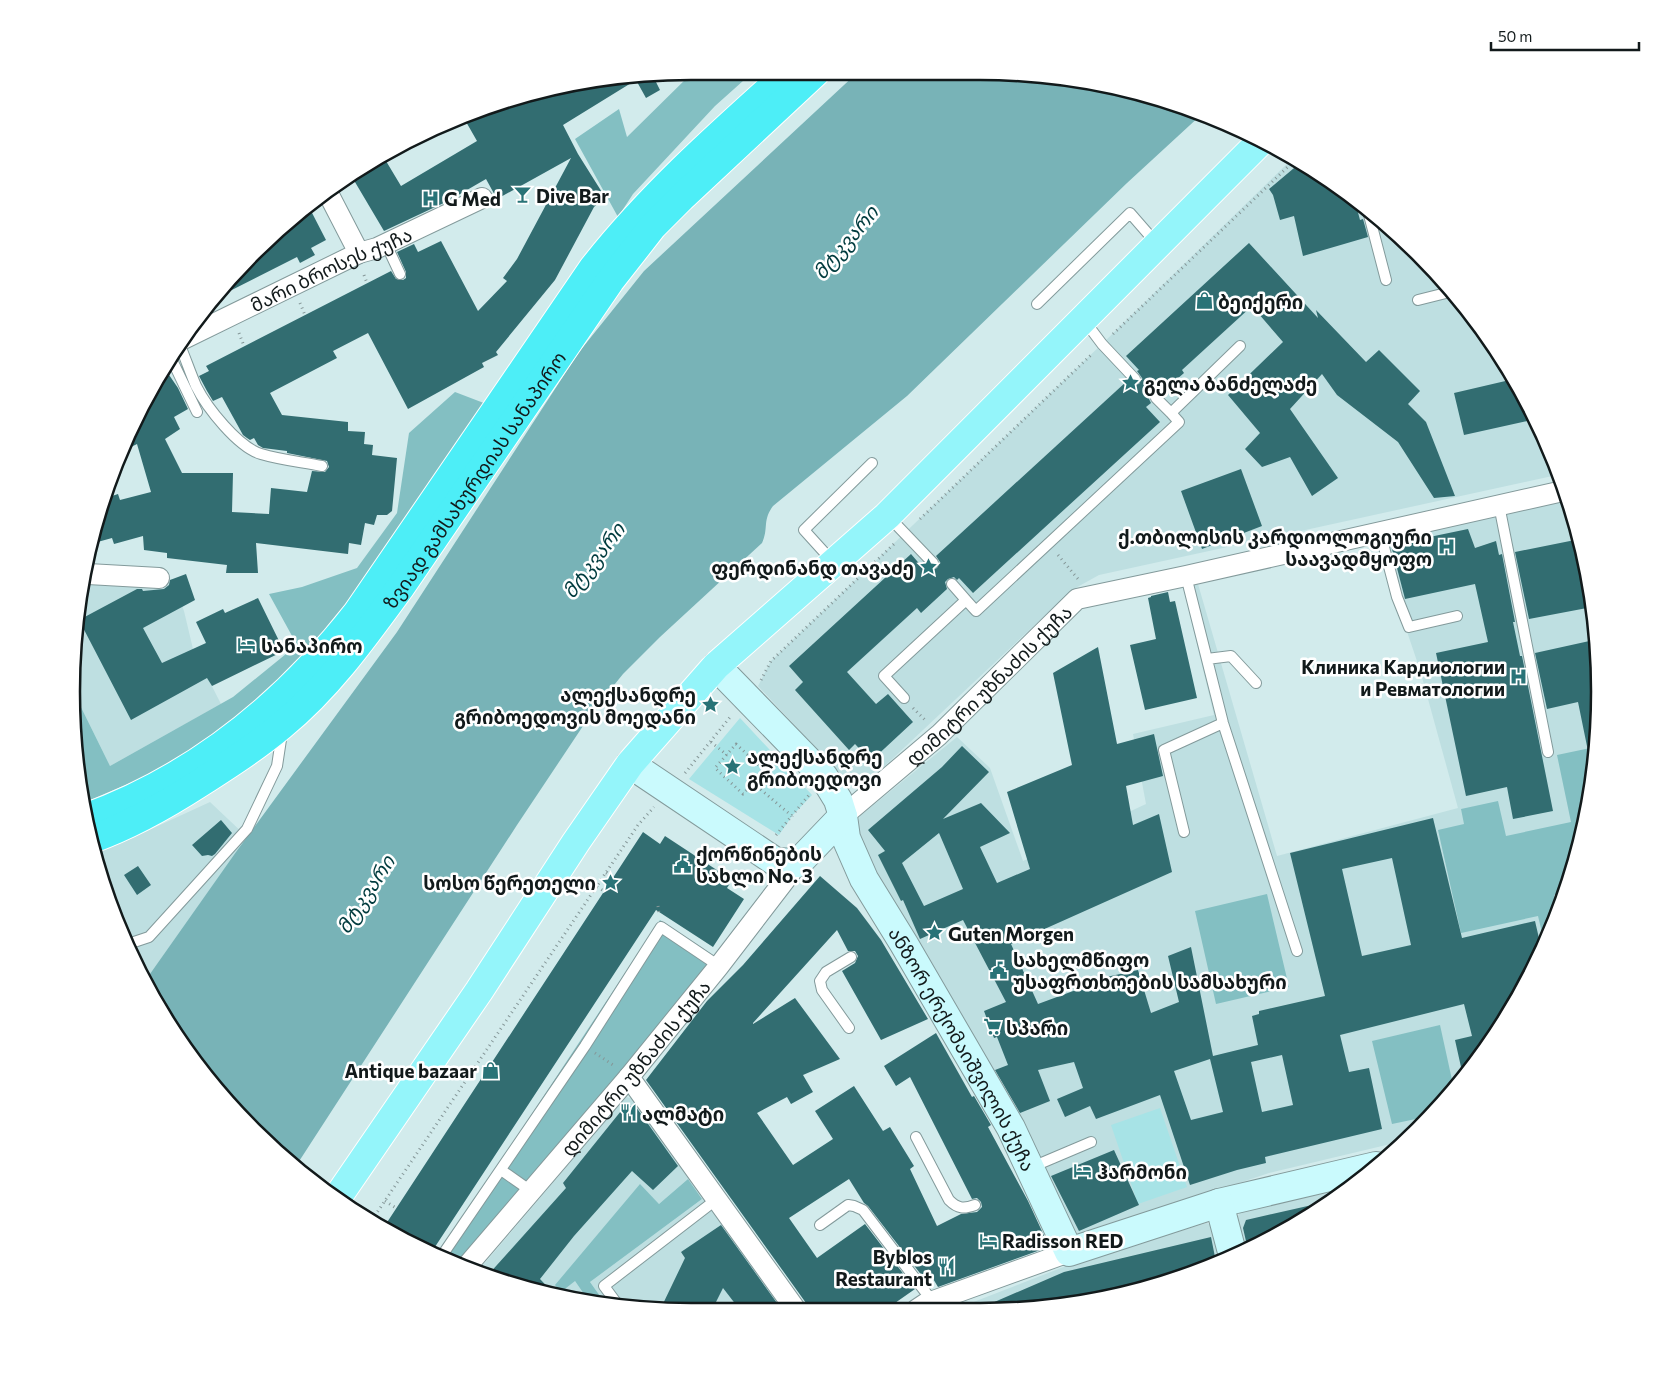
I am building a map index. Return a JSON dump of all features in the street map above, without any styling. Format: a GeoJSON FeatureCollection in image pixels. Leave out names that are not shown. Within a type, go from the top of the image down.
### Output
{"type":"FeatureCollection","features":[{"type":"Feature","properties":{"kind":"highway","name":"ზვიად გამსახურდიას სანაპირო"},"geometry":{"type":"LineString","coordinates":[[97,831],[140,794],[169,779],[249,726],[304,676],[357,613],[593,268],[615,240],[662,189],[779,80]]}},
{"type":"Feature","properties":{"kind":"highway","name":"ზვიად გამსახურდიას სანაპირო"},"geometry":{"type":"LineString","coordinates":[[97,833],[146,815],[178,797],[257,745],[283,725],[340,666],[400,588],[633,250],[681,198],[807,80]]}},
{"type":"Feature","properties":{"kind":"main road"},"geometry":{"type":"LineString","coordinates":[[341,1192],[479,991],[576,842],[630,764],[716,666],[833,563],[896,525],[1084,320],[1256,146]]}},
{"type":"Feature","properties":{"kind":"main road","name":"ანზორ ერქომაიშვილის ქუჩა"},"geometry":{"type":"LineString","coordinates":[[716,666],[824,778],[838,800],[843,816],[846,838],[851,851],[892,934],[1011,1128],[1033,1179],[1069,1252]]}},
{"type":"Feature","properties":{"kind":"main road"},"geometry":{"type":"LineString","coordinates":[[630,764],[776,862],[804,858],[840,848],[851,851]]}},
{"type":"Feature","properties":{"kind":"main road","name":"დიმიტრი უზნაძის ქუჩა"},"geometry":{"type":"LineString","coordinates":[[804,858],[843,816]]}},
{"type":"Feature","properties":{"kind":"main road"},"geometry":{"type":"LineString","coordinates":[[1069,1252],[1219,1203],[1361,1170]]}},
{"type":"Feature","properties":{"kind":"main road"},"geometry":{"type":"LineString","coordinates":[[1219,1203],[1231,1248]]}},
{"type":"Feature","properties":{"kind":"street"},"geometry":{"type":"LineString","coordinates":[[331,198],[359,254]]}},
{"type":"Feature","properties":{"kind":"street","name":"მარი ბროსეს ქუჩა"},"geometry":{"type":"LineString","coordinates":[[195,335],[359,254],[386,244],[482,198]]}},
{"type":"Feature","properties":{"kind":"street","name":"დიმიტრი უზნაძის ქუჩა"},"geometry":{"type":"LineString","coordinates":[[843,816],[939,735],[1077,600],[1558,492]]}},
{"type":"Feature","properties":{"kind":"street"},"geometry":{"type":"LineString","coordinates":[[92,574],[159,578]]}},
{"type":"Feature","properties":{"kind":"street","name":"დიმიტრი უზნაძის ქუჩა"},"geometry":{"type":"LineString","coordinates":[[471,1261],[629,1077],[804,858]]}},
{"type":"Feature","properties":{"kind":"street"},"geometry":{"type":"LineString","coordinates":[[629,1077],[791,1303]]}},
{"type":"Feature","properties":{"kind":"street"},"geometry":{"type":"LineString","coordinates":[[932,1303],[1069,1252]]}},
{"type":"Feature","properties":{"kind":"lane"},"geometry":{"type":"LineString","coordinates":[[1037,304],[1130,213],[1157,244]]}},
{"type":"Feature","properties":{"kind":"lane"},"geometry":{"type":"LineString","coordinates":[[1371,222],[1386,280]]}},
{"type":"Feature","properties":{"kind":"lane"},"geometry":{"type":"LineString","coordinates":[[386,244],[400,274]]}},
{"type":"Feature","properties":{"kind":"lane"},"geometry":{"type":"LineString","coordinates":[[1418,300],[1444,294]]}},
{"type":"Feature","properties":{"kind":"lane"},"geometry":{"type":"LineString","coordinates":[[1084,320],[1102,344],[1135,379]]}},
{"type":"Feature","properties":{"kind":"lane"},"geometry":{"type":"LineString","coordinates":[[1171,413],[1240,346]]}},
{"type":"Feature","properties":{"kind":"lane"},"geometry":{"type":"LineString","coordinates":[[184,351],[197,387],[214,412],[248,448],[260,454],[322,466]]}},
{"type":"Feature","properties":{"kind":"lane"},"geometry":{"type":"LineString","coordinates":[[174,366],[197,412]]}},
{"type":"Feature","properties":{"kind":"lane"},"geometry":{"type":"LineString","coordinates":[[952,584],[976,611],[1179,422],[1156,398]]}},
{"type":"Feature","properties":{"kind":"lane"},"geometry":{"type":"LineString","coordinates":[[833,563],[804,530],[872,462]]}},
{"type":"Feature","properties":{"kind":"lane"},"geometry":{"type":"LineString","coordinates":[[1499,505],[1548,752]]}},
{"type":"Feature","properties":{"kind":"lane"},"geometry":{"type":"LineString","coordinates":[[896,525],[933,564]]}},
{"type":"Feature","properties":{"kind":"lane"},"geometry":{"type":"LineString","coordinates":[[1380,532],[1397,597],[1409,627],[1457,616]]}},
{"type":"Feature","properties":{"kind":"lane"},"geometry":{"type":"LineString","coordinates":[[1186,576],[1222,723],[1297,951]]}},
{"type":"Feature","properties":{"kind":"lane"},"geometry":{"type":"LineString","coordinates":[[904,698],[884,676],[966,600]]}},
{"type":"Feature","properties":{"kind":"lane"},"geometry":{"type":"LineString","coordinates":[[1207,659],[1231,656],[1256,683]]}},
{"type":"Feature","properties":{"kind":"lane"},"geometry":{"type":"LineString","coordinates":[[1184,832],[1164,750],[1222,723]]}},
{"type":"Feature","properties":{"kind":"lane"},"geometry":{"type":"LineString","coordinates":[[134,942],[149,936],[247,829],[277,766],[283,725]]}},
{"type":"Feature","properties":{"kind":"lane"},"geometry":{"type":"LineString","coordinates":[[445,1251],[584,1046],[661,927],[719,966]]}},
{"type":"Feature","properties":{"kind":"lane"},"geometry":{"type":"LineString","coordinates":[[849,1028],[822,990],[820,980],[826,972],[851,957]]}},
{"type":"Feature","properties":{"kind":"lane"},"geometry":{"type":"LineString","coordinates":[[916,1137],[949,1200],[955,1206],[965,1208],[975,1205]]}},
{"type":"Feature","properties":{"kind":"lane"},"geometry":{"type":"LineString","coordinates":[[1033,1179],[1091,1142]]}},
{"type":"Feature","properties":{"kind":"lane"},"geometry":{"type":"LineString","coordinates":[[501,1170],[530,1191]]}},
{"type":"Feature","properties":{"kind":"lane"},"geometry":{"type":"LineString","coordinates":[[613,1298],[604,1286],[717,1199]]}},
{"type":"Feature","properties":{"kind":"lane"},"geometry":{"type":"LineString","coordinates":[[820,1225],[848,1205],[863,1210],[922,1303]]}},
{"type":"Feature","properties":{"kind":"path"},"geometry":{"type":"LineString","coordinates":[[376,1215],[638,825],[711,742],[736,709],[758,686],[770,661],[896,525],[1102,344],[1290,165]]}},
{"type":"Feature","properties":{"kind":"path"},"geometry":{"type":"LineString","coordinates":[[300,303],[305,315]]}},
{"type":"Feature","properties":{"kind":"path"},"geometry":{"type":"LineString","coordinates":[[241,338],[244,346]]}},
{"type":"Feature","properties":{"kind":"path"},"geometry":{"type":"LineString","coordinates":[[1048,543],[1094,596]]}},
{"type":"Feature","properties":{"kind":"path"},"geometry":{"type":"LineString","coordinates":[[904,698],[939,735]]}},
{"type":"Feature","properties":{"kind":"path"},"geometry":{"type":"LineString","coordinates":[[711,742],[727,754]]}},
{"type":"Feature","properties":{"kind":"path"},"geometry":{"type":"LineString","coordinates":[[736,744],[764,770],[753,782],[743,794],[715,768],[736,744]]}},
{"type":"Feature","properties":{"kind":"path"},"geometry":{"type":"LineString","coordinates":[[771,840],[824,778]]}},
{"type":"Feature","properties":{"kind":"path"},"geometry":{"type":"LineString","coordinates":[[753,782],[792,816]]}},
{"type":"Feature","properties":{"kind":"path"},"geometry":{"type":"LineString","coordinates":[[606,873],[613,877]]}},
{"type":"Feature","properties":{"kind":"path"},"geometry":{"type":"LineString","coordinates":[[597,887],[604,891]]}},
{"type":"Feature","properties":{"kind":"path"},"geometry":{"type":"LineString","coordinates":[[584,1046],[629,1077]]}},
{"type":"Feature","properties":{"kind":"path"},"geometry":{"type":"LineString","coordinates":[[385,1201],[396,1208]]}},
{"type":"Feature","properties":{"kind":"shaded area"},"geometry":{"type":"Polygon","coordinates":[[[685,80],[744,80],[715,106],[633,194],[618,217],[575,139],[619,109],[627,137],[685,80]]]}},
{"type":"Feature","properties":{"kind":"shaded area"},"geometry":{"type":"Polygon","coordinates":[[[1287,163],[1352,206],[1412,259],[1439,288],[1465,319],[1509,386],[1528,421],[1552,476],[1099,575],[1072,590],[873,777],[857,781],[844,778],[758,686],[771,661],[1287,163]]]}},
{"type":"Feature","properties":{"kind":"shaded area"},"geometry":{"type":"Polygon","coordinates":[[[455,392],[489,405],[311,652],[259,702],[168,767],[90,800],[85,771],[80,706],[110,766],[233,697],[297,645],[269,594],[302,587],[357,568],[397,513],[409,433],[455,392]]]}},
{"type":"Feature","properties":{"kind":"shaded area"},"geometry":{"type":"Polygon","coordinates":[[[1561,500],[1579,572],[1586,612],[1590,652],[1590,731],[1586,771],[1570,850],[1559,888],[1544,926],[1528,962],[1509,997],[1465,1064],[1439,1095],[1391,1144],[1269,1173],[1075,1238],[859,853],[854,831],[860,816],[957,737],[990,768],[1023,861],[1146,804],[1133,734],[1214,715],[1183,587],[1198,584],[1277,856],[1458,808],[1420,670],[1377,543],[1561,500]]]}},
{"type":"Feature","properties":{"kind":"shaded area"},"geometry":{"type":"Polygon","coordinates":[[[172,579],[184,611],[193,649],[221,704],[110,766],[80,706],[81,652],[90,583],[157,585],[172,579]]]}},
{"type":"Feature","properties":{"kind":"shaded area"},"geometry":{"type":"Polygon","coordinates":[[[740,718],[812,795],[792,816],[779,835],[689,779],[740,718]]]}},
{"type":"Feature","properties":{"kind":"shaded area"},"geometry":{"type":"Polygon","coordinates":[[[1588,748],[1579,811],[1570,850],[1559,888],[1557,894],[1554,895],[1555,898],[1542,931],[1538,916],[1461,933],[1438,830],[1464,824],[1461,809],[1498,801],[1506,836],[1571,822],[1557,755],[1588,748]]]}},
{"type":"Feature","properties":{"kind":"shaded area"},"geometry":{"type":"Polygon","coordinates":[[[210,802],[247,837],[150,974],[112,888],[102,852],[210,802]]]}},
{"type":"Feature","properties":{"kind":"shaded area"},"geometry":{"type":"Polygon","coordinates":[[[1267,894],[1289,987],[1216,1004],[1195,911],[1267,894]]]}},
{"type":"Feature","properties":{"kind":"shaded area"},"geometry":{"type":"Polygon","coordinates":[[[660,920],[716,957],[464,1259],[442,1249],[660,920]]]}},
{"type":"Feature","properties":{"kind":"shaded area"},"geometry":{"type":"Polygon","coordinates":[[[1440,1025],[1452,1080],[1417,1119],[1392,1124],[1372,1041],[1440,1025]]]}},
{"type":"Feature","properties":{"kind":"shaded area"},"geometry":{"type":"Polygon","coordinates":[[[626,1097],[635,1099],[783,1303],[652,1302],[600,1296],[590,1282],[702,1199],[688,1179],[659,1204],[640,1185],[575,1281],[583,1293],[533,1282],[482,1266],[626,1097]]]}},
{"type":"Feature","properties":{"kind":"shaded area"},"geometry":{"type":"Polygon","coordinates":[[[1160,1108],[1187,1187],[1138,1204],[1111,1125],[1160,1108]]]}},
{"type":"Feature","properties":{"kind":"shaded area"},"geometry":{"type":"Polygon","coordinates":[[[688,1179],[702,1199],[590,1282],[600,1296],[583,1293],[575,1281],[564,1289],[555,1285],[640,1184],[659,1204],[688,1179]]]}},
{"type":"Feature","properties":{"kind":"shaded area"},"geometry":{"type":"Polygon","coordinates":[[[1331,1192],[1285,1221],[1241,1244],[1235,1222],[1240,1212],[1331,1192]]]}},
{"type":"Feature","properties":{"kind":"shaded area"},"geometry":{"type":"Polygon","coordinates":[[[1207,1223],[1217,1229],[1222,1252],[1176,1271],[1099,1291],[1019,1302],[971,1303],[1084,1259],[1207,1223]]]}},
{"type":"Feature","properties":{"kind":"water","name":"მტკვარი"},"geometry":{"type":"Polygon","coordinates":[[[849,80],[979,80],[1059,85],[1138,101],[1196,120],[1127,183],[907,396],[773,506],[768,516],[762,543],[660,637],[623,674],[593,711],[517,825],[299,1161],[259,1124],[206,1064],[183,1031],[150,974],[236,852],[397,632],[579,352],[644,271],[849,80]]]}},
{"type":"Feature","properties":{"kind":"building"},"geometry":{"type":"Polygon","coordinates":[[[655,81],[660,90],[646,98],[637,82],[655,81]]]}},
{"type":"Feature","properties":{"kind":"building"},"geometry":{"type":"Polygon","coordinates":[[[631,83],[563,125],[578,154],[605,197],[594,207],[555,280],[496,352],[498,355],[482,363],[484,367],[408,409],[368,333],[333,351],[337,358],[270,393],[282,415],[348,422],[348,431],[365,432],[364,444],[373,445],[372,455],[397,458],[392,511],[387,515],[377,515],[374,525],[365,523],[361,545],[349,543],[348,554],[256,543],[258,573],[226,573],[227,565],[167,558],[167,553],[144,550],[143,536],[114,544],[112,538],[99,542],[112,496],[118,494],[120,500],[151,492],[137,444],[132,447],[143,421],[169,375],[188,409],[174,417],[180,429],[165,439],[182,473],[233,473],[232,512],[269,514],[271,488],[307,492],[312,471],[325,472],[329,467],[327,461],[287,453],[287,451],[263,448],[258,445],[254,438],[250,440],[243,435],[222,397],[213,401],[207,391],[199,376],[209,371],[206,366],[391,271],[396,279],[403,280],[406,278],[406,272],[397,252],[414,244],[418,252],[441,241],[478,311],[507,281],[503,278],[517,259],[571,158],[497,199],[486,179],[448,201],[384,231],[355,181],[386,162],[401,186],[477,141],[467,123],[495,112],[572,92],[631,83]]]}},
{"type":"Feature","properties":{"kind":"building"},"geometry":{"type":"Polygon","coordinates":[[[1294,168],[1358,211],[1360,220],[1363,219],[1368,237],[1303,256],[1294,216],[1280,220],[1273,195],[1269,189],[1294,168]]]}},
{"type":"Feature","properties":{"kind":"building"},"geometry":{"type":"Polygon","coordinates":[[[312,212],[326,240],[311,248],[315,255],[300,263],[297,257],[229,291],[259,259],[312,212]]]}},
{"type":"Feature","properties":{"kind":"building"},"geometry":{"type":"Polygon","coordinates":[[[1249,243],[1318,318],[1316,310],[1366,362],[1379,350],[1420,391],[1408,404],[1426,422],[1455,496],[1434,498],[1398,442],[1337,395],[1322,374],[1290,409],[1338,478],[1312,496],[1290,457],[1262,467],[1245,449],[1260,433],[1228,395],[1283,342],[1252,306],[1182,370],[1184,373],[1161,393],[1155,391],[1151,394],[1149,399],[1151,403],[1146,407],[1160,422],[973,593],[959,578],[957,580],[954,577],[948,579],[945,582],[947,589],[921,613],[917,608],[847,672],[876,704],[888,694],[913,722],[871,761],[855,744],[849,750],[795,690],[803,682],[789,666],[911,554],[923,568],[926,565],[932,570],[937,568],[940,562],[936,556],[1127,381],[1133,385],[1139,384],[1142,378],[1137,371],[1139,370],[1126,356],[1249,243]]]}},
{"type":"Feature","properties":{"kind":"building"},"geometry":{"type":"Polygon","coordinates":[[[1506,381],[1528,421],[1464,435],[1454,393],[1506,381]]]}},
{"type":"Feature","properties":{"kind":"building"},"geometry":{"type":"Polygon","coordinates":[[[1241,469],[1262,526],[1202,549],[1181,491],[1241,469]]]}},
{"type":"Feature","properties":{"kind":"building"},"geometry":{"type":"Polygon","coordinates":[[[1468,529],[1475,548],[1496,541],[1499,555],[1502,554],[1515,622],[1513,622],[1520,656],[1522,656],[1553,811],[1513,819],[1507,787],[1466,796],[1436,653],[1488,642],[1475,584],[1405,599],[1391,545],[1468,529]]]}},
{"type":"Feature","properties":{"kind":"building"},"geometry":{"type":"Polygon","coordinates":[[[1572,541],[1585,608],[1529,619],[1515,552],[1572,541]]]}},
{"type":"Feature","properties":{"kind":"building"},"geometry":{"type":"Polygon","coordinates":[[[186,574],[195,600],[143,628],[162,663],[206,643],[196,622],[223,609],[225,613],[258,598],[284,651],[212,686],[207,678],[131,720],[83,628],[84,617],[137,589],[142,589],[143,591],[164,589],[169,585],[170,580],[186,574]]]}},
{"type":"Feature","properties":{"kind":"building"},"geometry":{"type":"Polygon","coordinates":[[[1168,592],[1170,602],[1175,601],[1197,698],[1145,710],[1130,645],[1156,639],[1148,598],[1168,592]]]}},
{"type":"Feature","properties":{"kind":"building"},"geometry":{"type":"Polygon","coordinates":[[[1589,641],[1591,692],[1588,751],[1578,702],[1547,709],[1535,653],[1589,641]]]}},
{"type":"Feature","properties":{"kind":"building"},"geometry":{"type":"Polygon","coordinates":[[[1098,647],[1117,744],[1154,734],[1163,776],[1126,786],[1133,825],[1159,814],[1172,872],[1011,944],[1038,1004],[1103,980],[1102,978],[1138,970],[1151,1013],[1179,1002],[1168,956],[1191,947],[1213,1056],[1258,1045],[1252,1016],[1259,1014],[1259,1011],[1325,996],[1290,853],[1433,818],[1462,938],[1535,921],[1539,938],[1509,997],[1461,1068],[1455,1040],[1472,1036],[1464,1004],[1340,1035],[1349,1072],[1369,1068],[1382,1129],[1265,1157],[1266,1163],[1190,1185],[1160,1095],[1096,1119],[1090,1106],[1065,1117],[1057,1099],[1083,1088],[1074,1062],[1038,1070],[1050,1101],[1020,1113],[995,1070],[1008,1065],[997,1037],[994,1038],[984,1011],[1006,1002],[963,920],[920,939],[903,900],[901,901],[878,855],[885,851],[868,830],[942,767],[962,746],[989,772],[943,819],[981,803],[1010,833],[980,847],[997,883],[1030,869],[1007,792],[1072,765],[1053,673],[1098,647]],[[939,833],[902,863],[924,906],[963,889],[939,833]],[[1392,858],[1342,869],[1362,956],[1411,945],[1392,858]],[[1282,1055],[1251,1062],[1262,1112],[1293,1105],[1282,1055]],[[1210,1059],[1174,1071],[1191,1120],[1223,1112],[1210,1059]]]}},
{"type":"Feature","properties":{"kind":"building"},"geometry":{"type":"Polygon","coordinates":[[[221,820],[232,833],[215,854],[212,856],[202,856],[192,845],[221,820]]]}},
{"type":"Feature","properties":{"kind":"building"},"geometry":{"type":"Polygon","coordinates":[[[643,832],[660,844],[665,836],[732,880],[727,888],[744,899],[713,947],[656,910],[435,1246],[387,1222],[643,832]]]}},
{"type":"Feature","properties":{"kind":"building"},"geometry":{"type":"Polygon","coordinates":[[[138,866],[151,885],[137,895],[124,875],[138,866]]]}},
{"type":"Feature","properties":{"kind":"building"},"geometry":{"type":"Polygon","coordinates":[[[820,876],[857,908],[881,940],[928,1019],[881,1040],[842,971],[855,963],[858,956],[855,951],[848,951],[837,930],[753,1024],[795,998],[840,1059],[803,1075],[813,1092],[791,1104],[787,1097],[757,1113],[793,1165],[833,1139],[815,1111],[854,1086],[883,1131],[890,1127],[914,1166],[910,1169],[937,1226],[961,1214],[977,1212],[982,1207],[981,1202],[977,1198],[972,1199],[910,1077],[896,1086],[884,1066],[936,1033],[972,1097],[974,1096],[991,1125],[988,1127],[1028,1201],[1047,1242],[1043,1249],[938,1287],[932,1277],[926,1281],[864,1203],[849,1179],[789,1218],[817,1258],[865,1224],[915,1289],[895,1303],[806,1303],[646,1080],[707,1001],[743,965],[820,876]]]}},
{"type":"Feature","properties":{"kind":"building"},"geometry":{"type":"Polygon","coordinates":[[[625,1106],[636,1107],[678,1166],[653,1190],[632,1171],[574,1236],[540,1279],[546,1285],[492,1270],[566,1188],[563,1183],[625,1106]]]}},
{"type":"Feature","properties":{"kind":"building"},"geometry":{"type":"Polygon","coordinates":[[[1114,1150],[1139,1205],[1079,1231],[1051,1176],[1114,1150]]]}},
{"type":"Feature","properties":{"kind":"building"},"geometry":{"type":"Polygon","coordinates":[[[1310,1205],[1246,1242],[1243,1228],[1246,1220],[1310,1205]]]}},
{"type":"Feature","properties":{"kind":"building"},"geometry":{"type":"Polygon","coordinates":[[[721,1225],[777,1303],[735,1303],[723,1288],[716,1303],[664,1302],[685,1258],[681,1252],[721,1225]]]}},
{"type":"Feature","properties":{"kind":"building"},"geometry":{"type":"Polygon","coordinates":[[[1211,1237],[1215,1256],[1176,1271],[1099,1291],[1059,1298],[993,1303],[1064,1272],[1211,1237]]]}},
{"type":"Feature","properties":{"kind":"place","name":"Dive Bar"},"geometry":{"type":"Point","coordinates":[522,195]}},
{"type":"Feature","properties":{"kind":"place","name":"G Med"},"geometry":{"type":"Point","coordinates":[430,198]}},
{"type":"Feature","properties":{"kind":"place","name":"ბეიქერი"},"geometry":{"type":"Point","coordinates":[1204,301]}},
{"type":"Feature","properties":{"kind":"place","name":"გელა ბანძელაძე"},"geometry":{"type":"Point","coordinates":[1130,383]}},
{"type":"Feature","properties":{"kind":"place","name":"ქ.თბილისის კარდიოლოგიური საავადმყოფო"},"geometry":{"type":"Point","coordinates":[1446,547]}},
{"type":"Feature","properties":{"kind":"place","name":"ფერდინანდ თავაძე"},"geometry":{"type":"Point","coordinates":[928,567]}},
{"type":"Feature","properties":{"kind":"place","name":"სანაპირო"},"geometry":{"type":"Point","coordinates":[247,645]}},
{"type":"Feature","properties":{"kind":"place","name":"Клиника Кардиологии и Ревматологии"},"geometry":{"type":"Point","coordinates":[1519,677]}},
{"type":"Feature","properties":{"kind":"place","name":"ალექსანდრე გრიბოედოვის მოედანი"},"geometry":{"type":"Point","coordinates":[710,705]}},
{"type":"Feature","properties":{"kind":"place","name":"ალექსანდრე გრიბოედოვი"},"geometry":{"type":"Point","coordinates":[733,767]}},
{"type":"Feature","properties":{"kind":"place","name":"ქორწინების სახლი No. 3"},"geometry":{"type":"Point","coordinates":[682,864]}},
{"type":"Feature","properties":{"kind":"place","name":"სოსო წერეთელი"},"geometry":{"type":"Point","coordinates":[610,882]}},
{"type":"Feature","properties":{"kind":"place","name":"Guten Morgen"},"geometry":{"type":"Point","coordinates":[934,933]}},
{"type":"Feature","properties":{"kind":"place","name":"სახელმწიფო უსაფრთხოების სამსახური"},"geometry":{"type":"Point","coordinates":[999,970]}},
{"type":"Feature","properties":{"kind":"place","name":"სპარი"},"geometry":{"type":"Point","coordinates":[992,1027]}},
{"type":"Feature","properties":{"kind":"place","name":"Antique bazaar"},"geometry":{"type":"Point","coordinates":[491,1070]}},
{"type":"Feature","properties":{"kind":"place","name":"ალმატი"},"geometry":{"type":"Point","coordinates":[628,1113]}},
{"type":"Feature","properties":{"kind":"place","name":"ჰარმონი"},"geometry":{"type":"Point","coordinates":[1083,1171]}},
{"type":"Feature","properties":{"kind":"place","name":"Radisson RED"},"geometry":{"type":"Point","coordinates":[988,1240]}},
{"type":"Feature","properties":{"kind":"place","name":"Byblos Restaurant"},"geometry":{"type":"Point","coordinates":[946,1267]}}]}
